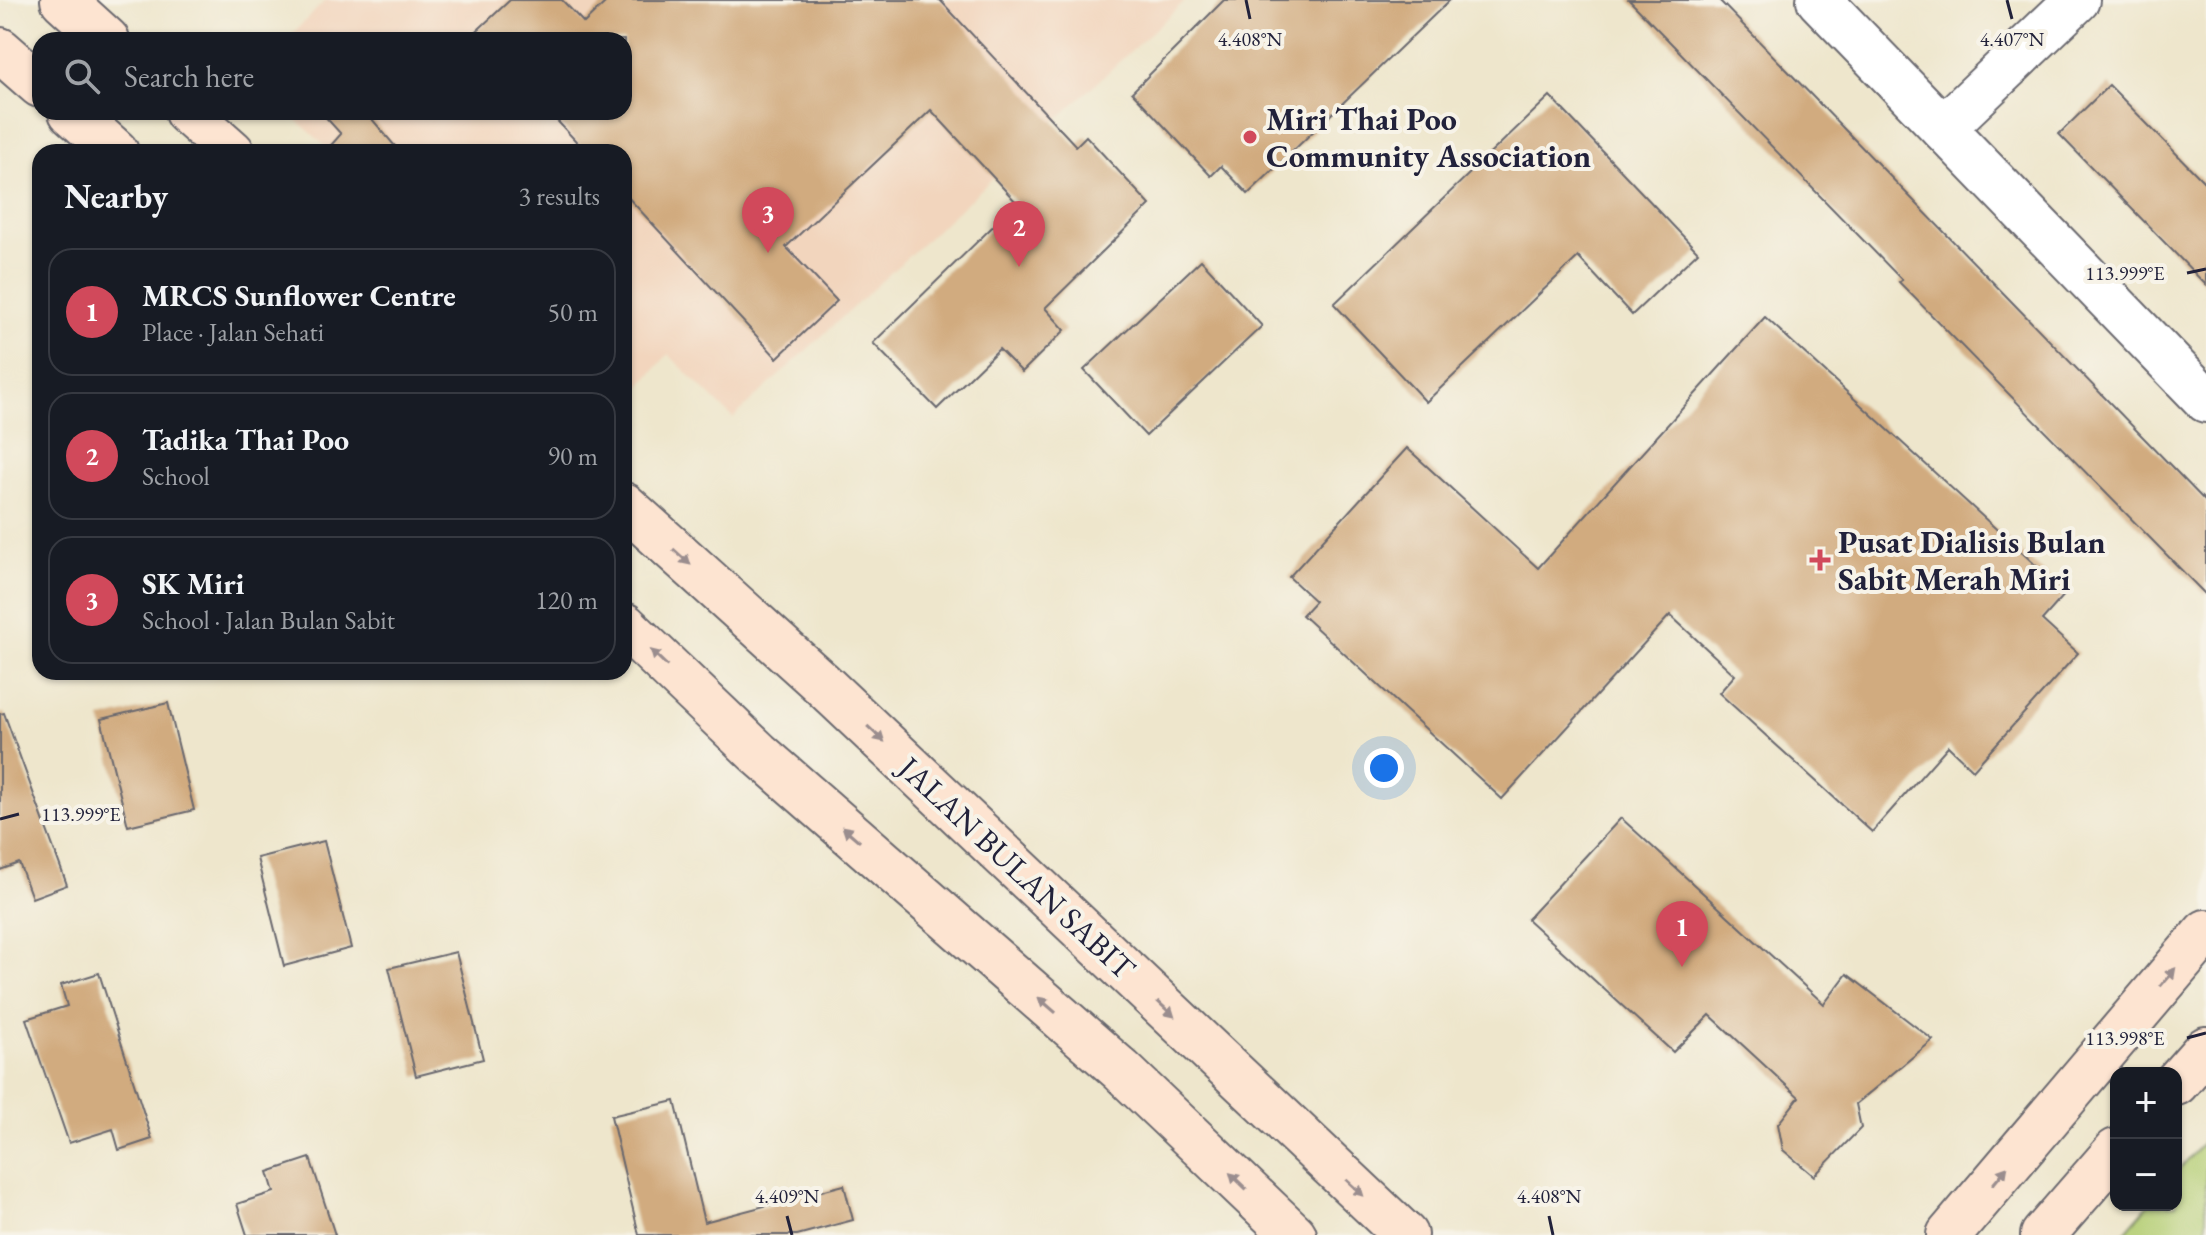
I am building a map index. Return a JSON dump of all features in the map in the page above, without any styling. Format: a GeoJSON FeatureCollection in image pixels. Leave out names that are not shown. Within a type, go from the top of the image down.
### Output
{"type":"FeatureCollection","features":[{"type":"Feature","properties":{"kind":"main road"},"geometry":{"type":"LineString","coordinates":[[63,0],[98,32]]}},
{"type":"Feature","properties":{"kind":"main road"},"geometry":{"type":"LineString","coordinates":[[0,50],[32,78]]}},
{"type":"Feature","properties":{"kind":"main road"},"geometry":{"type":"LineString","coordinates":[[80,120],[107,144]]}},
{"type":"Feature","properties":{"kind":"main road"},"geometry":{"type":"LineString","coordinates":[[196,120],[223,144]]}},
{"type":"Feature","properties":{"kind":"main road","name":"JALAN BULAN SABIT"},"geometry":{"type":"LineString","coordinates":[[632,512],[819,681],[1405,1235]]}},
{"type":"Feature","properties":{"kind":"main road"},"geometry":{"type":"LineString","coordinates":[[632,633],[758,753],[1121,1070],[1294,1235]]}},
{"type":"Feature","properties":{"kind":"main road"},"geometry":{"type":"LineString","coordinates":[[1949,1235],[2206,932]]}},
{"type":"Feature","properties":{"kind":"main road"},"geometry":{"type":"LineString","coordinates":[[2182,1076],[2206,1049]]}},
{"type":"Feature","properties":{"kind":"main road"},"geometry":{"type":"LineString","coordinates":[[2043,1235],[2110,1158]]}},
{"type":"Feature","properties":{"kind":"street"},"geometry":{"type":"LineString","coordinates":[[1819,0],[2206,400]]}},
{"type":"Feature","properties":{"kind":"street"},"geometry":{"type":"LineString","coordinates":[[1943,128],[2077,0]]}},
{"type":"Feature","properties":{"kind":"shaded area"},"geometry":{"type":"Polygon","coordinates":[[[326,0],[1186,0],[733,418],[668,354],[632,397],[632,144],[323,144],[297,120],[632,120],[632,32],[294,32],[326,0]]]}},
{"type":"Feature","properties":{"kind":"green space"},"geometry":{"type":"Polygon","coordinates":[[[2206,1139],[2206,1235],[2122,1235],[2143,1211],[2182,1211],[2182,1166],[2206,1139]]]}},
{"type":"Feature","properties":{"kind":"building"},"geometry":{"type":"Polygon","coordinates":[[[510,0],[562,0],[584,23],[608,0],[940,0],[1076,146],[1086,136],[1150,205],[1045,308],[1065,330],[1022,372],[999,349],[937,409],[873,343],[1017,203],[931,110],[786,247],[837,301],[777,358],[632,202],[632,144],[579,144],[556,120],[632,120],[632,32],[476,32],[510,0]]]}},
{"type":"Feature","properties":{"kind":"building","name":"Miri Thai Poo Community Association"},"geometry":{"type":"Polygon","coordinates":[[[1224,0],[1450,0],[1248,194],[1221,166],[1211,176],[1132,92],[1224,0]]]}},
{"type":"Feature","properties":{"kind":"building"},"geometry":{"type":"Polygon","coordinates":[[[1629,0],[1719,0],[2206,502],[2206,595],[1899,282],[1902,280],[1629,0]]]}},
{"type":"Feature","properties":{"kind":"building"},"geometry":{"type":"Polygon","coordinates":[[[2109,85],[2206,184],[2206,285],[2059,134],[2109,85]]]}},
{"type":"Feature","properties":{"kind":"building"},"geometry":{"type":"Polygon","coordinates":[[[1550,96],[1698,252],[1632,315],[1578,257],[1426,402],[1334,304],[1550,96]]]}},
{"type":"Feature","properties":{"kind":"building"},"geometry":{"type":"Polygon","coordinates":[[[328,120],[373,120],[393,144],[332,144],[341,134],[328,120]]]}},
{"type":"Feature","properties":{"kind":"building"},"geometry":{"type":"Polygon","coordinates":[[[1201,260],[1262,326],[1146,436],[1084,370],[1201,260]]]}},
{"type":"Feature","properties":{"kind":"building","name":"Pusat Dialisis Bulan Sabit Merah Miri"},"geometry":{"type":"Polygon","coordinates":[[[1765,317],[2066,593],[2042,620],[2078,653],[1973,770],[1948,746],[1872,832],[1719,693],[1735,675],[1670,615],[1502,799],[1302,615],[1315,601],[1289,577],[1407,448],[1538,568],[1765,317]]]}},
{"type":"Feature","properties":{"kind":"building"},"geometry":{"type":"Polygon","coordinates":[[[168,703],[194,810],[128,826],[101,719],[168,703]]]}},
{"type":"Feature","properties":{"kind":"building"},"geometry":{"type":"Polygon","coordinates":[[[4,713],[67,885],[32,898],[19,863],[0,870],[0,714],[4,713]]]}},
{"type":"Feature","properties":{"kind":"building"},"geometry":{"type":"Polygon","coordinates":[[[1621,818],[1824,1004],[1847,974],[1933,1040],[1856,1104],[1861,1128],[1814,1176],[1783,1150],[1778,1124],[1799,1097],[1710,1015],[1673,1052],[1527,919],[1621,818]]]}},
{"type":"Feature","properties":{"kind":"building"},"geometry":{"type":"Polygon","coordinates":[[[324,841],[351,948],[284,966],[257,858],[324,841]]]}},
{"type":"Feature","properties":{"kind":"building"},"geometry":{"type":"Polygon","coordinates":[[[456,952],[483,1059],[416,1076],[389,968],[456,952]]]}},
{"type":"Feature","properties":{"kind":"building"},"geometry":{"type":"Polygon","coordinates":[[[99,973],[152,1139],[119,1150],[113,1129],[69,1143],[26,1019],[67,1006],[61,985],[99,973]]]}},
{"type":"Feature","properties":{"kind":"building"},"geometry":{"type":"Polygon","coordinates":[[[675,1101],[704,1222],[844,1185],[853,1220],[797,1235],[639,1235],[611,1116],[675,1101]]]}},
{"type":"Feature","properties":{"kind":"building"},"geometry":{"type":"Polygon","coordinates":[[[310,1158],[335,1235],[247,1235],[237,1204],[274,1192],[268,1172],[310,1158]]]}},
{"type":"Feature","properties":{"kind":"place","name":"Miri Thai Poo Community Association"},"geometry":{"type":"Point","coordinates":[1250,137]}},
{"type":"Feature","properties":{"kind":"place","name":"SK Miri"},"geometry":{"type":"Point","coordinates":[768,253]}},
{"type":"Feature","properties":{"kind":"place","name":"Tadika Thai Poo"},"geometry":{"type":"Point","coordinates":[1019,267]}},
{"type":"Feature","properties":{"kind":"place","name":"Pusat Dialisis Bulan Sabit Merah Miri"},"geometry":{"type":"Point","coordinates":[1820,560]}},
{"type":"Feature","properties":{"kind":"place","name":"MRCS Sunflower Centre"},"geometry":{"type":"Point","coordinates":[1682,967]}}]}
